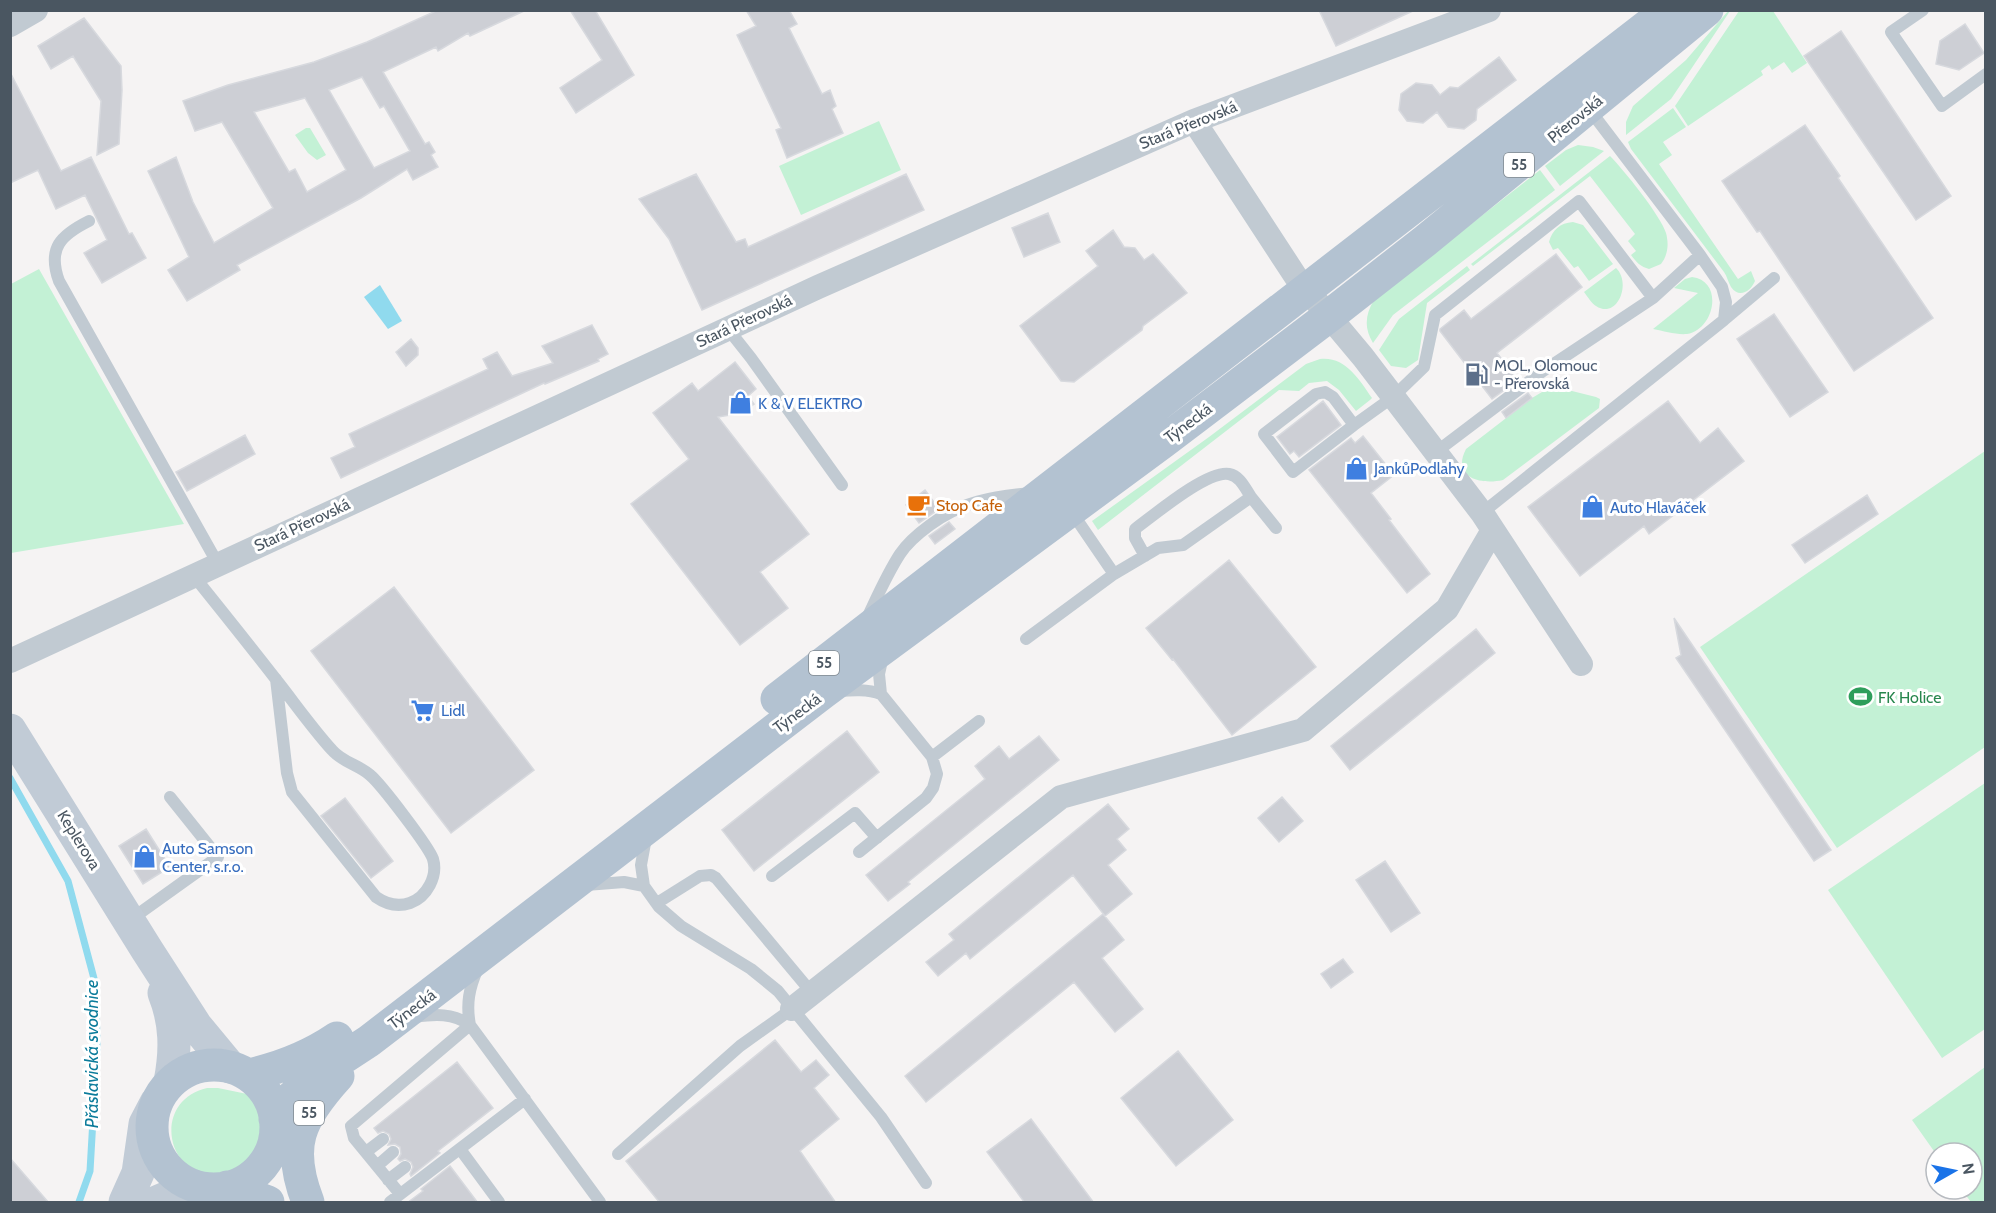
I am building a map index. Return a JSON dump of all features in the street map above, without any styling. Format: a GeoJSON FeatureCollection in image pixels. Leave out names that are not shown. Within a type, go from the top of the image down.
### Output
{"type":"FeatureCollection","features":[{"type":"Feature","properties":{"kind":"main road","name":"Přerovská"},"geometry":{"type":"LineString","coordinates":[[1329,316],[1425,241],[1580,97],[1668,10]]}},
{"type":"Feature","properties":{"kind":"main road","name":"Přerovská"},"geometry":{"type":"LineString","coordinates":[[1307,291],[1580,97],[1707,10]]}},
{"type":"Feature","properties":{"kind":"main road","name":"Týnecká"},"geometry":{"type":"LineString","coordinates":[[1057,502],[1307,291]]}},
{"type":"Feature","properties":{"kind":"main road","name":"Týnecká"},"geometry":{"type":"LineString","coordinates":[[163,1093],[186,1071],[211,1065],[239,1071],[273,1070],[303,1058],[340,1035],[875,640],[1057,502],[1329,316]]}},
{"type":"Feature","properties":{"kind":"main road","name":"Týnecká"},"geometry":{"type":"LineString","coordinates":[[275,1119],[291,1098],[314,1077],[369,1041],[824,692],[875,640]]}},
{"type":"Feature","properties":{"kind":"main road","name":"Keplerova"},"geometry":{"type":"LineString","coordinates":[[10,730],[203,1036],[239,1071]]}},
{"type":"Feature","properties":{"kind":"main road","name":"Keplerova"},"geometry":{"type":"LineString","coordinates":[[147,950],[172,1015],[175,1042],[163,1093]]}},
{"type":"Feature","properties":{"kind":"main road","name":"55"},"geometry":{"type":"LineString","coordinates":[[308,1203],[300,1181],[297,1163],[301,1128],[314,1104],[369,1041]]}},
{"type":"Feature","properties":{"kind":"main road","name":"55"},"geometry":{"type":"LineString","coordinates":[[227,1188],[255,1173],[269,1154],[275,1138],[275,1119],[267,1096],[239,1071]]}},
{"type":"Feature","properties":{"kind":"main road"},"geometry":{"type":"LineString","coordinates":[[163,1093],[152,1117],[152,1132],[157,1153],[173,1174],[194,1186],[227,1188],[249,1194],[268,1203]]}},
{"type":"Feature","properties":{"kind":"main road"},"geometry":{"type":"LineString","coordinates":[[125,1203],[138,1173],[145,1124],[163,1093]]}},
{"type":"Feature","properties":{"kind":"main road"},"geometry":{"type":"LineString","coordinates":[[269,1154],[281,1187],[292,1203]]}},
{"type":"Feature","properties":{"kind":"main road"},"geometry":{"type":"LineString","coordinates":[[157,1203],[194,1186]]}},
{"type":"Feature","properties":{"kind":"street"},"geometry":{"type":"LineString","coordinates":[[10,25],[36,10]]}},
{"type":"Feature","properties":{"kind":"street","name":"Stará Přerovská"},"geometry":{"type":"LineString","coordinates":[[10,661],[728,329],[1194,121],[1489,10]]}},
{"type":"Feature","properties":{"kind":"street"},"geometry":{"type":"LineString","coordinates":[[1194,121],[1296,277],[1436,452],[1487,522],[1581,664]]}},
{"type":"Feature","properties":{"kind":"street"},"geometry":{"type":"LineString","coordinates":[[792,1009],[1061,797],[1302,730],[1447,609],[1487,522]]}},
{"type":"Feature","properties":{"kind":"lane"},"geometry":{"type":"LineString","coordinates":[[1923,10],[1891,32],[1942,106],[1986,74]]}},
{"type":"Feature","properties":{"kind":"lane"},"geometry":{"type":"LineString","coordinates":[[1580,97],[1722,287],[1726,302],[1724,320]]}},
{"type":"Feature","properties":{"kind":"lane"},"geometry":{"type":"LineString","coordinates":[[1354,425],[1333,397],[1325,392],[1316,394],[1264,434],[1293,472],[1393,397],[1424,367],[1435,315],[1579,201],[1653,298]]}},
{"type":"Feature","properties":{"kind":"lane"},"geometry":{"type":"LineString","coordinates":[[89,221],[67,233],[59,241],[54,268],[58,281],[218,564]]}},
{"type":"Feature","properties":{"kind":"lane"},"geometry":{"type":"LineString","coordinates":[[1436,452],[1544,371],[1653,298],[1700,255]]}},
{"type":"Feature","properties":{"kind":"lane"},"geometry":{"type":"LineString","coordinates":[[1487,522],[1774,279]]}},
{"type":"Feature","properties":{"kind":"lane"},"geometry":{"type":"LineString","coordinates":[[728,329],[842,485]]}},
{"type":"Feature","properties":{"kind":"lane"},"geometry":{"type":"LineString","coordinates":[[1145,556],[1135,538],[1135,530],[1183,493],[1219,474],[1230,474],[1240,479],[1276,528]]}},
{"type":"Feature","properties":{"kind":"lane"},"geometry":{"type":"LineString","coordinates":[[881,694],[880,666],[875,640],[886,578],[901,552],[917,535],[946,513],[977,501],[1010,494],[1057,502],[1114,574]]}},
{"type":"Feature","properties":{"kind":"lane"},"geometry":{"type":"LineString","coordinates":[[1026,639],[1114,574],[1158,548],[1183,545],[1251,497]]}},
{"type":"Feature","properties":{"kind":"lane"},"geometry":{"type":"LineString","coordinates":[[193,575],[276,679],[335,754],[374,778],[427,847],[433,860],[433,879],[428,890],[419,898],[396,905],[381,901],[376,897],[292,792],[286,773],[276,679]]}},
{"type":"Feature","properties":{"kind":"lane"},"geometry":{"type":"LineString","coordinates":[[824,692],[859,690],[881,694],[932,757],[937,774],[933,788],[926,798],[859,852]]}},
{"type":"Feature","properties":{"kind":"lane"},"geometry":{"type":"LineString","coordinates":[[932,757],[979,721]]}},
{"type":"Feature","properties":{"kind":"lane"},"geometry":{"type":"LineString","coordinates":[[129,921],[218,857],[170,797]]}},
{"type":"Feature","properties":{"kind":"lane"},"geometry":{"type":"LineString","coordinates":[[772,876],[855,813],[877,838]]}},
{"type":"Feature","properties":{"kind":"lane"},"geometry":{"type":"LineString","coordinates":[[650,825],[641,858],[644,886],[657,903],[681,927],[751,969],[777,991],[881,1117],[926,1183]]}},
{"type":"Feature","properties":{"kind":"lane"},"geometry":{"type":"LineString","coordinates":[[657,903],[700,876],[711,875],[716,878],[812,993]]}},
{"type":"Feature","properties":{"kind":"lane"},"geometry":{"type":"LineString","coordinates":[[571,887],[624,882],[644,886]]}},
{"type":"Feature","properties":{"kind":"lane"},"geometry":{"type":"LineString","coordinates":[[470,1025],[468,995],[483,954]]}},
{"type":"Feature","properties":{"kind":"lane"},"geometry":{"type":"LineString","coordinates":[[618,1154],[740,1046],[792,1009]]}},
{"type":"Feature","properties":{"kind":"lane"},"geometry":{"type":"LineString","coordinates":[[396,1020],[441,1015],[456,1017],[470,1025],[600,1203]]}},
{"type":"Feature","properties":{"kind":"lane"},"geometry":{"type":"LineString","coordinates":[[400,1194],[352,1134],[351,1125],[470,1025]]}},
{"type":"Feature","properties":{"kind":"lane"},"geometry":{"type":"LineString","coordinates":[[390,1203],[525,1099]]}},
{"type":"Feature","properties":{"kind":"lane"},"geometry":{"type":"LineString","coordinates":[[366,1152],[382,1139]]}},
{"type":"Feature","properties":{"kind":"lane"},"geometry":{"type":"LineString","coordinates":[[460,1149],[500,1203]]}},
{"type":"Feature","properties":{"kind":"lane"},"geometry":{"type":"LineString","coordinates":[[377,1166],[393,1152]]}},
{"type":"Feature","properties":{"kind":"lane"},"geometry":{"type":"LineString","coordinates":[[388,1180],[405,1167]]}},
{"type":"Feature","properties":{"kind":"green space"},"geometry":{"type":"Polygon","coordinates":[[[1730,11],[1671,99],[1626,135],[1626,122],[1633,106],[1686,60],[1730,11]]]}},
{"type":"Feature","properties":{"kind":"green space"},"geometry":{"type":"Polygon","coordinates":[[[1739,11],[1773,11],[1807,63],[1792,73],[1784,62],[1772,70],[1769,65],[1761,71],[1763,75],[1688,126],[1675,106],[1739,11]]]}},
{"type":"Feature","properties":{"kind":"green space"},"geometry":{"type":"Polygon","coordinates":[[[1673,108],[1686,127],[1663,142],[1672,155],[1659,164],[1738,279],[1751,271],[1755,281],[1751,288],[1744,292],[1734,291],[1724,272],[1628,142],[1673,108]]]}},
{"type":"Feature","properties":{"kind":"green space"},"geometry":{"type":"Polygon","coordinates":[[[879,121],[901,170],[801,215],[779,166],[879,121]]]}},
{"type":"Feature","properties":{"kind":"green space"},"geometry":{"type":"Polygon","coordinates":[[[310,128],[326,155],[317,160],[308,153],[295,135],[310,128]]]}},
{"type":"Feature","properties":{"kind":"green space"},"geometry":{"type":"Polygon","coordinates":[[[1578,145],[1604,151],[1560,186],[1545,166],[1566,150],[1578,145]]]}},
{"type":"Feature","properties":{"kind":"green space"},"geometry":{"type":"Polygon","coordinates":[[[1610,156],[1641,193],[1663,225],[1668,245],[1661,264],[1649,269],[1641,266],[1633,258],[1631,255],[1636,251],[1628,241],[1635,234],[1590,176],[1473,266],[1471,264],[1610,156]]]}},
{"type":"Feature","properties":{"kind":"green space"},"geometry":{"type":"Polygon","coordinates":[[[1540,170],[1555,190],[1393,315],[1373,343],[1367,322],[1374,300],[1540,170]]]}},
{"type":"Feature","properties":{"kind":"green space"},"geometry":{"type":"Polygon","coordinates":[[[1573,222],[1583,225],[1613,264],[1589,281],[1578,266],[1574,268],[1558,248],[1553,250],[1549,242],[1557,228],[1573,222]]]}},
{"type":"Feature","properties":{"kind":"green space"},"geometry":{"type":"Polygon","coordinates":[[[1467,266],[1470,270],[1427,303],[1418,360],[1406,368],[1391,366],[1379,350],[1399,319],[1467,266]]]}},
{"type":"Feature","properties":{"kind":"green space"},"geometry":{"type":"Polygon","coordinates":[[[1616,268],[1623,282],[1620,298],[1610,308],[1604,309],[1596,306],[1584,292],[1616,268]]]}},
{"type":"Feature","properties":{"kind":"green space"},"geometry":{"type":"Polygon","coordinates":[[[39,269],[184,524],[11,553],[11,284],[39,269]]]}},
{"type":"Feature","properties":{"kind":"green space"},"geometry":{"type":"Polygon","coordinates":[[[1692,277],[1702,280],[1709,287],[1712,295],[1712,305],[1704,324],[1687,334],[1653,329],[1698,293],[1674,288],[1685,279],[1692,277]]]}},
{"type":"Feature","properties":{"kind":"green space"},"geometry":{"type":"Polygon","coordinates":[[[1320,359],[1337,361],[1344,365],[1372,398],[1356,411],[1339,390],[1327,381],[1309,383],[1299,391],[1279,390],[1098,530],[1092,521],[1306,364],[1320,359]]]}},
{"type":"Feature","properties":{"kind":"green space"},"geometry":{"type":"Polygon","coordinates":[[[1552,389],[1564,389],[1596,397],[1600,399],[1599,408],[1503,480],[1478,480],[1465,473],[1462,459],[1466,449],[1532,398],[1552,389]]]}},
{"type":"Feature","properties":{"kind":"green space","name":"FK Holice"},"geometry":{"type":"Polygon","coordinates":[[[1985,451],[1985,747],[1837,848],[1700,647],[1985,451]]]}},
{"type":"Feature","properties":{"kind":"green space"},"geometry":{"type":"Polygon","coordinates":[[[1985,783],[1985,1029],[1942,1058],[1828,890],[1985,783]]]}},
{"type":"Feature","properties":{"kind":"green space"},"geometry":{"type":"Polygon","coordinates":[[[1985,1067],[1985,1202],[1970,1201],[1984,1201],[1984,1141],[1927,1141],[1912,1120],[1985,1067]]]}},
{"type":"Feature","properties":{"kind":"green space"},"geometry":{"type":"Polygon","coordinates":[[[207,1088],[252,1095],[259,1114],[260,1135],[256,1148],[247,1161],[230,1173],[205,1174],[190,1168],[179,1156],[172,1141],[172,1125],[177,1109],[188,1096],[207,1088]]]}},
{"type":"Feature","properties":{"kind":"water"},"geometry":{"type":"Polygon","coordinates":[[[380,285],[402,321],[388,329],[364,297],[380,285]]]}},
{"type":"Feature","properties":{"kind":"building"},"geometry":{"type":"Polygon","coordinates":[[[438,10],[526,10],[470,36],[468,33],[438,51],[436,47],[383,72],[425,144],[429,142],[435,152],[431,155],[438,167],[413,180],[407,169],[361,198],[237,265],[240,270],[187,301],[168,270],[189,257],[148,171],[176,157],[193,202],[214,243],[273,208],[222,122],[195,131],[183,101],[228,85],[314,62],[367,42],[438,10]],[[362,77],[329,90],[374,168],[410,151],[384,106],[380,108],[362,77]],[[305,98],[254,112],[289,172],[295,169],[307,192],[346,170],[305,98]]]}},
{"type":"Feature","properties":{"kind":"building"},"geometry":{"type":"Polygon","coordinates":[[[570,10],[595,10],[634,75],[576,113],[560,88],[602,60],[570,10]]]}},
{"type":"Feature","properties":{"kind":"building"},"geometry":{"type":"Polygon","coordinates":[[[746,10],[789,10],[797,24],[789,28],[822,94],[830,90],[836,106],[832,109],[843,133],[787,158],[776,130],[781,128],[737,35],[756,26],[746,10]]]}},
{"type":"Feature","properties":{"kind":"building"},"geometry":{"type":"Polygon","coordinates":[[[1319,10],[1415,10],[1336,46],[1319,10]]]}},
{"type":"Feature","properties":{"kind":"building"},"geometry":{"type":"Polygon","coordinates":[[[84,18],[121,66],[119,144],[97,155],[101,101],[73,56],[51,69],[38,46],[84,18]]]}},
{"type":"Feature","properties":{"kind":"building"},"geometry":{"type":"Polygon","coordinates":[[[1965,24],[1984,53],[1959,70],[1936,64],[1940,41],[1965,24]]]}},
{"type":"Feature","properties":{"kind":"building"},"geometry":{"type":"Polygon","coordinates":[[[1841,31],[1951,196],[1916,220],[1804,56],[1841,31]]]}},
{"type":"Feature","properties":{"kind":"building"},"geometry":{"type":"Polygon","coordinates":[[[1499,57],[1516,80],[1477,109],[1476,120],[1464,129],[1448,127],[1437,112],[1423,123],[1407,121],[1399,110],[1401,94],[1416,83],[1432,85],[1440,95],[1450,87],[1458,88],[1499,57]]]}},
{"type":"Feature","properties":{"kind":"building"},"geometry":{"type":"Polygon","coordinates":[[[10,72],[61,171],[91,157],[129,234],[132,233],[146,258],[102,283],[84,253],[107,240],[85,195],[56,209],[38,170],[10,183],[10,72]]]}},
{"type":"Feature","properties":{"kind":"building"},"geometry":{"type":"Polygon","coordinates":[[[1805,125],[1933,318],[1854,371],[1760,231],[1757,232],[1722,181],[1805,125]]]}},
{"type":"Feature","properties":{"kind":"building"},"geometry":{"type":"Polygon","coordinates":[[[696,174],[736,242],[745,239],[748,247],[906,174],[924,210],[702,310],[669,239],[639,199],[696,174]]]}},
{"type":"Feature","properties":{"kind":"building"},"geometry":{"type":"Polygon","coordinates":[[[1048,213],[1060,242],[1024,257],[1012,228],[1048,213]]]}},
{"type":"Feature","properties":{"kind":"building"},"geometry":{"type":"Polygon","coordinates":[[[1113,230],[1124,247],[1135,248],[1144,260],[1153,254],[1187,293],[1074,382],[1061,381],[1020,326],[1098,266],[1086,251],[1113,230]]]}},
{"type":"Feature","properties":{"kind":"building"},"geometry":{"type":"Polygon","coordinates":[[[1556,254],[1582,287],[1497,353],[1518,380],[1492,399],[1440,329],[1464,310],[1471,319],[1556,254]]]}},
{"type":"Feature","properties":{"kind":"building"},"geometry":{"type":"Polygon","coordinates":[[[1774,314],[1828,392],[1790,417],[1737,339],[1774,314]]]}},
{"type":"Feature","properties":{"kind":"building"},"geometry":{"type":"Polygon","coordinates":[[[592,325],[608,354],[598,359],[599,361],[544,383],[341,478],[331,458],[355,447],[349,434],[488,369],[483,359],[497,352],[512,376],[553,363],[542,346],[592,325]]]}},
{"type":"Feature","properties":{"kind":"building"},"geometry":{"type":"Polygon","coordinates":[[[411,339],[418,348],[418,355],[406,366],[396,352],[411,339]]]}},
{"type":"Feature","properties":{"kind":"building"},"geometry":{"type":"Polygon","coordinates":[[[735,362],[756,389],[748,396],[754,404],[742,413],[718,417],[809,534],[760,572],[788,608],[740,645],[631,504],[689,459],[653,413],[692,383],[698,391],[735,362]]]}},
{"type":"Feature","properties":{"kind":"building"},"geometry":{"type":"Polygon","coordinates":[[[1528,393],[1532,398],[1506,418],[1502,412],[1528,393]]]}},
{"type":"Feature","properties":{"kind":"building"},"geometry":{"type":"Polygon","coordinates":[[[1323,401],[1341,425],[1299,457],[1294,451],[1290,454],[1277,437],[1323,401]]]}},
{"type":"Feature","properties":{"kind":"building"},"geometry":{"type":"Polygon","coordinates":[[[1668,401],[1700,443],[1718,428],[1744,461],[1649,534],[1644,526],[1580,576],[1528,507],[1668,401]]]}},
{"type":"Feature","properties":{"kind":"building"},"geometry":{"type":"Polygon","coordinates":[[[245,435],[255,454],[187,491],[176,472],[245,435]]]}},
{"type":"Feature","properties":{"kind":"building"},"geometry":{"type":"Polygon","coordinates":[[[1363,436],[1394,475],[1371,493],[1430,574],[1407,593],[1309,470],[1351,438],[1355,443],[1363,436]]]}},
{"type":"Feature","properties":{"kind":"building"},"geometry":{"type":"Polygon","coordinates":[[[925,490],[939,509],[919,523],[906,505],[925,490]]]}},
{"type":"Feature","properties":{"kind":"building"},"geometry":{"type":"Polygon","coordinates":[[[1867,495],[1878,514],[1805,563],[1792,545],[1867,495]]]}},
{"type":"Feature","properties":{"kind":"building"},"geometry":{"type":"Polygon","coordinates":[[[949,522],[955,529],[935,544],[929,536],[949,522]]]}},
{"type":"Feature","properties":{"kind":"building"},"geometry":{"type":"Polygon","coordinates":[[[1229,560],[1316,667],[1232,735],[1146,628],[1229,560]]]}},
{"type":"Feature","properties":{"kind":"building","name":"Lidl"},"geometry":{"type":"Polygon","coordinates":[[[394,587],[534,770],[451,833],[311,651],[394,587]]]}},
{"type":"Feature","properties":{"kind":"building"},"geometry":{"type":"Polygon","coordinates":[[[1674,618],[1831,850],[1814,861],[1676,658],[1681,655],[1674,618]]]}},
{"type":"Feature","properties":{"kind":"building"},"geometry":{"type":"Polygon","coordinates":[[[1476,629],[1495,653],[1350,770],[1331,746],[1476,629]]]}},
{"type":"Feature","properties":{"kind":"building"},"geometry":{"type":"Polygon","coordinates":[[[847,731],[879,772],[754,871],[722,830],[847,731]]]}},
{"type":"Feature","properties":{"kind":"building"},"geometry":{"type":"Polygon","coordinates":[[[1039,736],[1059,760],[908,882],[910,884],[888,901],[866,875],[985,779],[975,766],[999,746],[1009,759],[1039,736]]]}},
{"type":"Feature","properties":{"kind":"building"},"geometry":{"type":"Polygon","coordinates":[[[1282,797],[1303,821],[1279,842],[1258,818],[1282,797]]]}},
{"type":"Feature","properties":{"kind":"building"},"geometry":{"type":"Polygon","coordinates":[[[345,798],[393,861],[371,878],[321,816],[345,798]]]}},
{"type":"Feature","properties":{"kind":"building"},"geometry":{"type":"Polygon","coordinates":[[[1108,804],[1129,829],[1117,839],[1126,850],[1108,865],[1132,894],[1105,916],[1073,875],[970,959],[966,953],[938,976],[926,962],[954,940],[949,934],[1108,804]]]}},
{"type":"Feature","properties":{"kind":"building","name":"Auto Samson Center, s.r.o."},"geometry":{"type":"Polygon","coordinates":[[[146,829],[170,867],[143,884],[119,846],[146,829]]]}},
{"type":"Feature","properties":{"kind":"building"},"geometry":{"type":"Polygon","coordinates":[[[1385,861],[1420,913],[1391,932],[1356,880],[1385,861]]]}},
{"type":"Feature","properties":{"kind":"building"},"geometry":{"type":"Polygon","coordinates":[[[1103,914],[1124,940],[1102,958],[1143,1009],[1115,1032],[1074,982],[926,1102],[905,1076],[1103,914]]]}},
{"type":"Feature","properties":{"kind":"building"},"geometry":{"type":"Polygon","coordinates":[[[1343,959],[1353,972],[1331,988],[1321,974],[1343,959]]]}},
{"type":"Feature","properties":{"kind":"building"},"geometry":{"type":"Polygon","coordinates":[[[775,1040],[801,1072],[816,1060],[829,1075],[814,1088],[839,1119],[800,1151],[836,1203],[660,1203],[626,1161],[775,1040]]]}},
{"type":"Feature","properties":{"kind":"building"},"geometry":{"type":"Polygon","coordinates":[[[1178,1051],[1233,1120],[1176,1166],[1121,1098],[1178,1051]]]}},
{"type":"Feature","properties":{"kind":"building"},"geometry":{"type":"Polygon","coordinates":[[[457,1062],[493,1108],[438,1151],[440,1153],[411,1176],[413,1167],[411,1162],[398,1159],[401,1154],[400,1147],[395,1144],[388,1145],[391,1139],[389,1134],[383,1131],[378,1133],[374,1128],[457,1062]]]}},
{"type":"Feature","properties":{"kind":"building"},"geometry":{"type":"Polygon","coordinates":[[[1031,1119],[1094,1203],[1025,1203],[987,1152],[1031,1119]]]}},
{"type":"Feature","properties":{"kind":"building"},"geometry":{"type":"Polygon","coordinates":[[[10,1158],[49,1203],[10,1203],[10,1158]]]}},
{"type":"Feature","properties":{"kind":"building"},"geometry":{"type":"Polygon","coordinates":[[[450,1166],[478,1203],[407,1203],[423,1191],[421,1189],[450,1166]]]}},
{"type":"Feature","properties":{"kind":"waterway","name":"Přáslavická svodnice"},"geometry":{"type":"LineString","coordinates":[[10,778],[68,881],[96,986],[97,1050],[90,1171],[79,1202]]}},
{"type":"Feature","properties":{"kind":"place","name":"MOL, Olomouc - Přerovská"},"geometry":{"type":"Point","coordinates":[1476,374]}},
{"type":"Feature","properties":{"kind":"place","name":"K & V ELEKTRO"},"geometry":{"type":"Point","coordinates":[740,403]}},
{"type":"Feature","properties":{"kind":"place","name":"JankůPodlahy"},"geometry":{"type":"Point","coordinates":[1356,468]}},
{"type":"Feature","properties":{"kind":"place","name":"Stop Cafe"},"geometry":{"type":"Point","coordinates":[918,505]}},
{"type":"Feature","properties":{"kind":"place","name":"Auto Hlaváček"},"geometry":{"type":"Point","coordinates":[1592,507]}},
{"type":"Feature","properties":{"kind":"place","name":"FK Holice"},"geometry":{"type":"Point","coordinates":[1860,697]}},
{"type":"Feature","properties":{"kind":"place","name":"Lidl"},"geometry":{"type":"Point","coordinates":[423,710]}},
{"type":"Feature","properties":{"kind":"place","name":"Auto Samson Center, s.r.o."},"geometry":{"type":"Point","coordinates":[144,857]}}]}
